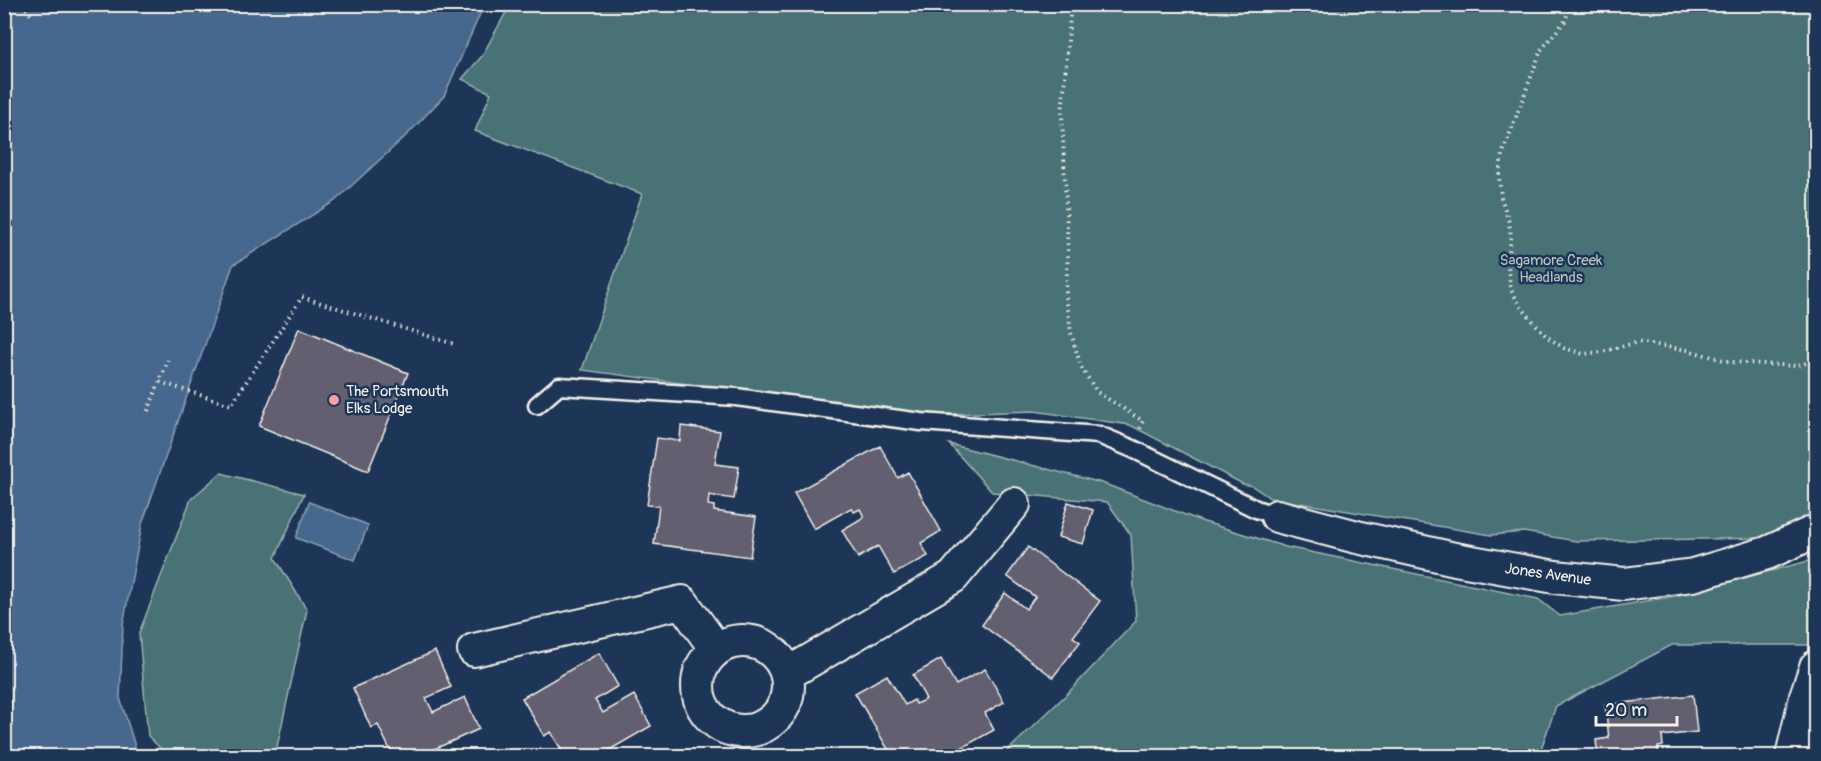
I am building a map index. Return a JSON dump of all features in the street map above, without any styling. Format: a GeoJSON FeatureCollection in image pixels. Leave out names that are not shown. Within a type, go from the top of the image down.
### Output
{"type":"FeatureCollection","features":[{"type":"Feature","properties":{"kind":"street"},"geometry":{"type":"LineString","coordinates":[[787,674],[952,578],[1014,504]]}},
{"type":"Feature","properties":{"kind":"street","name":"Jones Avenue"},"geometry":{"type":"LineString","coordinates":[[1277,516],[1455,559],[1555,577],[1624,584],[1693,575],[1767,553],[1816,531]]}},
{"type":"Feature","properties":{"kind":"street"},"geometry":{"type":"LineString","coordinates":[[474,650],[682,602],[716,649]]}},
{"type":"Feature","properties":{"kind":"street"},"geometry":{"type":"LineString","coordinates":[[734,641],[753,642],[768,649],[780,660],[787,674],[788,690],[784,706],[774,720],[758,729],[740,744],[709,717],[699,702],[697,683],[703,664],[716,649],[734,641]]}},
{"type":"Feature","properties":{"kind":"street"},"geometry":{"type":"LineString","coordinates":[[1792,756],[1806,696],[1816,667]]}},
{"type":"Feature","properties":{"kind":"lane"},"geometry":{"type":"LineString","coordinates":[[537,405],[559,386],[736,397],[921,422],[1099,435],[1256,509],[1277,516]]}},
{"type":"Feature","properties":{"kind":"path"},"geometry":{"type":"LineString","coordinates":[[22,4],[31,15]]}},
{"type":"Feature","properties":{"kind":"path"},"geometry":{"type":"LineString","coordinates":[[1071,4],[1062,115],[1068,250],[1066,297],[1071,333],[1081,367],[1097,392],[1143,422],[1132,449]]}},
{"type":"Feature","properties":{"kind":"path"},"geometry":{"type":"LineString","coordinates":[[1571,4],[1564,21],[1541,50],[1502,155],[1499,176],[1501,197],[1511,237],[1508,264],[1510,288],[1521,307],[1546,336],[1564,348],[1583,354],[1602,352],[1638,342],[1687,350],[1731,362],[1797,366],[1816,360]]}},
{"type":"Feature","properties":{"kind":"path"},"geometry":{"type":"LineString","coordinates":[[160,382],[231,405],[302,297],[454,344]]}},
{"type":"Feature","properties":{"kind":"path"},"geometry":{"type":"LineString","coordinates":[[148,411],[168,360]]}},
{"type":"Feature","properties":{"kind":"green space","name":"Sagamore Creek Headlands"},"geometry":{"type":"Polygon","coordinates":[[[510,5],[1816,5],[1816,517],[1773,538],[1576,541],[1524,532],[1491,535],[1270,498],[1252,486],[1243,484],[1130,425],[1034,411],[922,415],[582,370],[642,194],[475,131],[491,93],[462,79],[482,56],[510,5]]]}},
{"type":"Feature","properties":{"kind":"green space"},"geometry":{"type":"Polygon","coordinates":[[[949,444],[1102,483],[1201,521],[1286,547],[1538,599],[1560,616],[1675,596],[1816,559],[1816,638],[1810,645],[1672,645],[1556,706],[1542,746],[1541,756],[1002,756],[1066,695],[1136,621],[1131,535],[1107,502],[992,492],[949,444]]]}},
{"type":"Feature","properties":{"kind":"green space"},"geometry":{"type":"Polygon","coordinates":[[[221,473],[304,494],[275,558],[307,610],[275,756],[168,756],[148,736],[139,633],[191,499],[221,473]]]}},
{"type":"Feature","properties":{"kind":"water"},"geometry":{"type":"Polygon","coordinates":[[[4,5],[484,5],[444,96],[408,134],[335,201],[233,265],[142,524],[123,625],[120,698],[138,756],[5,756],[4,5]]]}},
{"type":"Feature","properties":{"kind":"water"},"geometry":{"type":"Polygon","coordinates":[[[309,502],[368,525],[355,560],[296,538],[309,502]]]}},
{"type":"Feature","properties":{"kind":"building","name":"The Portsmouth Elks Lodge"},"geometry":{"type":"Polygon","coordinates":[[[299,328],[408,373],[368,471],[259,426],[299,328]]]}},
{"type":"Feature","properties":{"kind":"building"},"geometry":{"type":"Polygon","coordinates":[[[681,426],[720,431],[715,464],[739,467],[734,499],[709,495],[708,505],[714,506],[714,511],[756,517],[750,557],[654,544],[659,506],[647,505],[657,438],[680,441],[681,426]]]}},
{"type":"Feature","properties":{"kind":"building"},"geometry":{"type":"Polygon","coordinates":[[[880,446],[898,478],[908,472],[941,531],[921,543],[928,556],[894,574],[878,546],[858,558],[842,530],[864,517],[860,509],[854,512],[851,508],[814,529],[794,493],[880,446]]]}},
{"type":"Feature","properties":{"kind":"building"},"geometry":{"type":"Polygon","coordinates":[[[1068,502],[1093,510],[1083,544],[1058,537],[1068,502]]]}},
{"type":"Feature","properties":{"kind":"building"},"geometry":{"type":"Polygon","coordinates":[[[1028,547],[1100,601],[1073,637],[1080,642],[1053,677],[982,625],[1005,593],[1026,609],[1035,597],[1007,576],[1028,547]]]}},
{"type":"Feature","properties":{"kind":"building"},"geometry":{"type":"Polygon","coordinates":[[[435,651],[451,687],[426,698],[433,712],[465,697],[479,729],[419,756],[393,756],[378,725],[371,728],[353,688],[435,651]]]}},
{"type":"Feature","properties":{"kind":"building"},"geometry":{"type":"Polygon","coordinates":[[[599,653],[618,686],[595,700],[603,713],[634,695],[651,726],[599,756],[565,756],[551,732],[544,736],[522,698],[599,653]]]}},
{"type":"Feature","properties":{"kind":"building"},"geometry":{"type":"Polygon","coordinates":[[[941,659],[956,685],[985,669],[1004,702],[985,713],[994,730],[947,756],[930,756],[929,753],[922,756],[892,756],[855,693],[887,675],[905,705],[914,700],[916,704],[926,699],[913,675],[941,659]]]}},
{"type":"Feature","properties":{"kind":"building"},"geometry":{"type":"Polygon","coordinates":[[[1693,695],[1697,732],[1662,736],[1663,746],[1658,747],[1659,756],[1598,756],[1596,740],[1609,738],[1605,705],[1693,695]]]}},
{"type":"Feature","properties":{"kind":"place","name":"The Portsmouth Elks Lodge"},"geometry":{"type":"Point","coordinates":[334,400]}}]}
